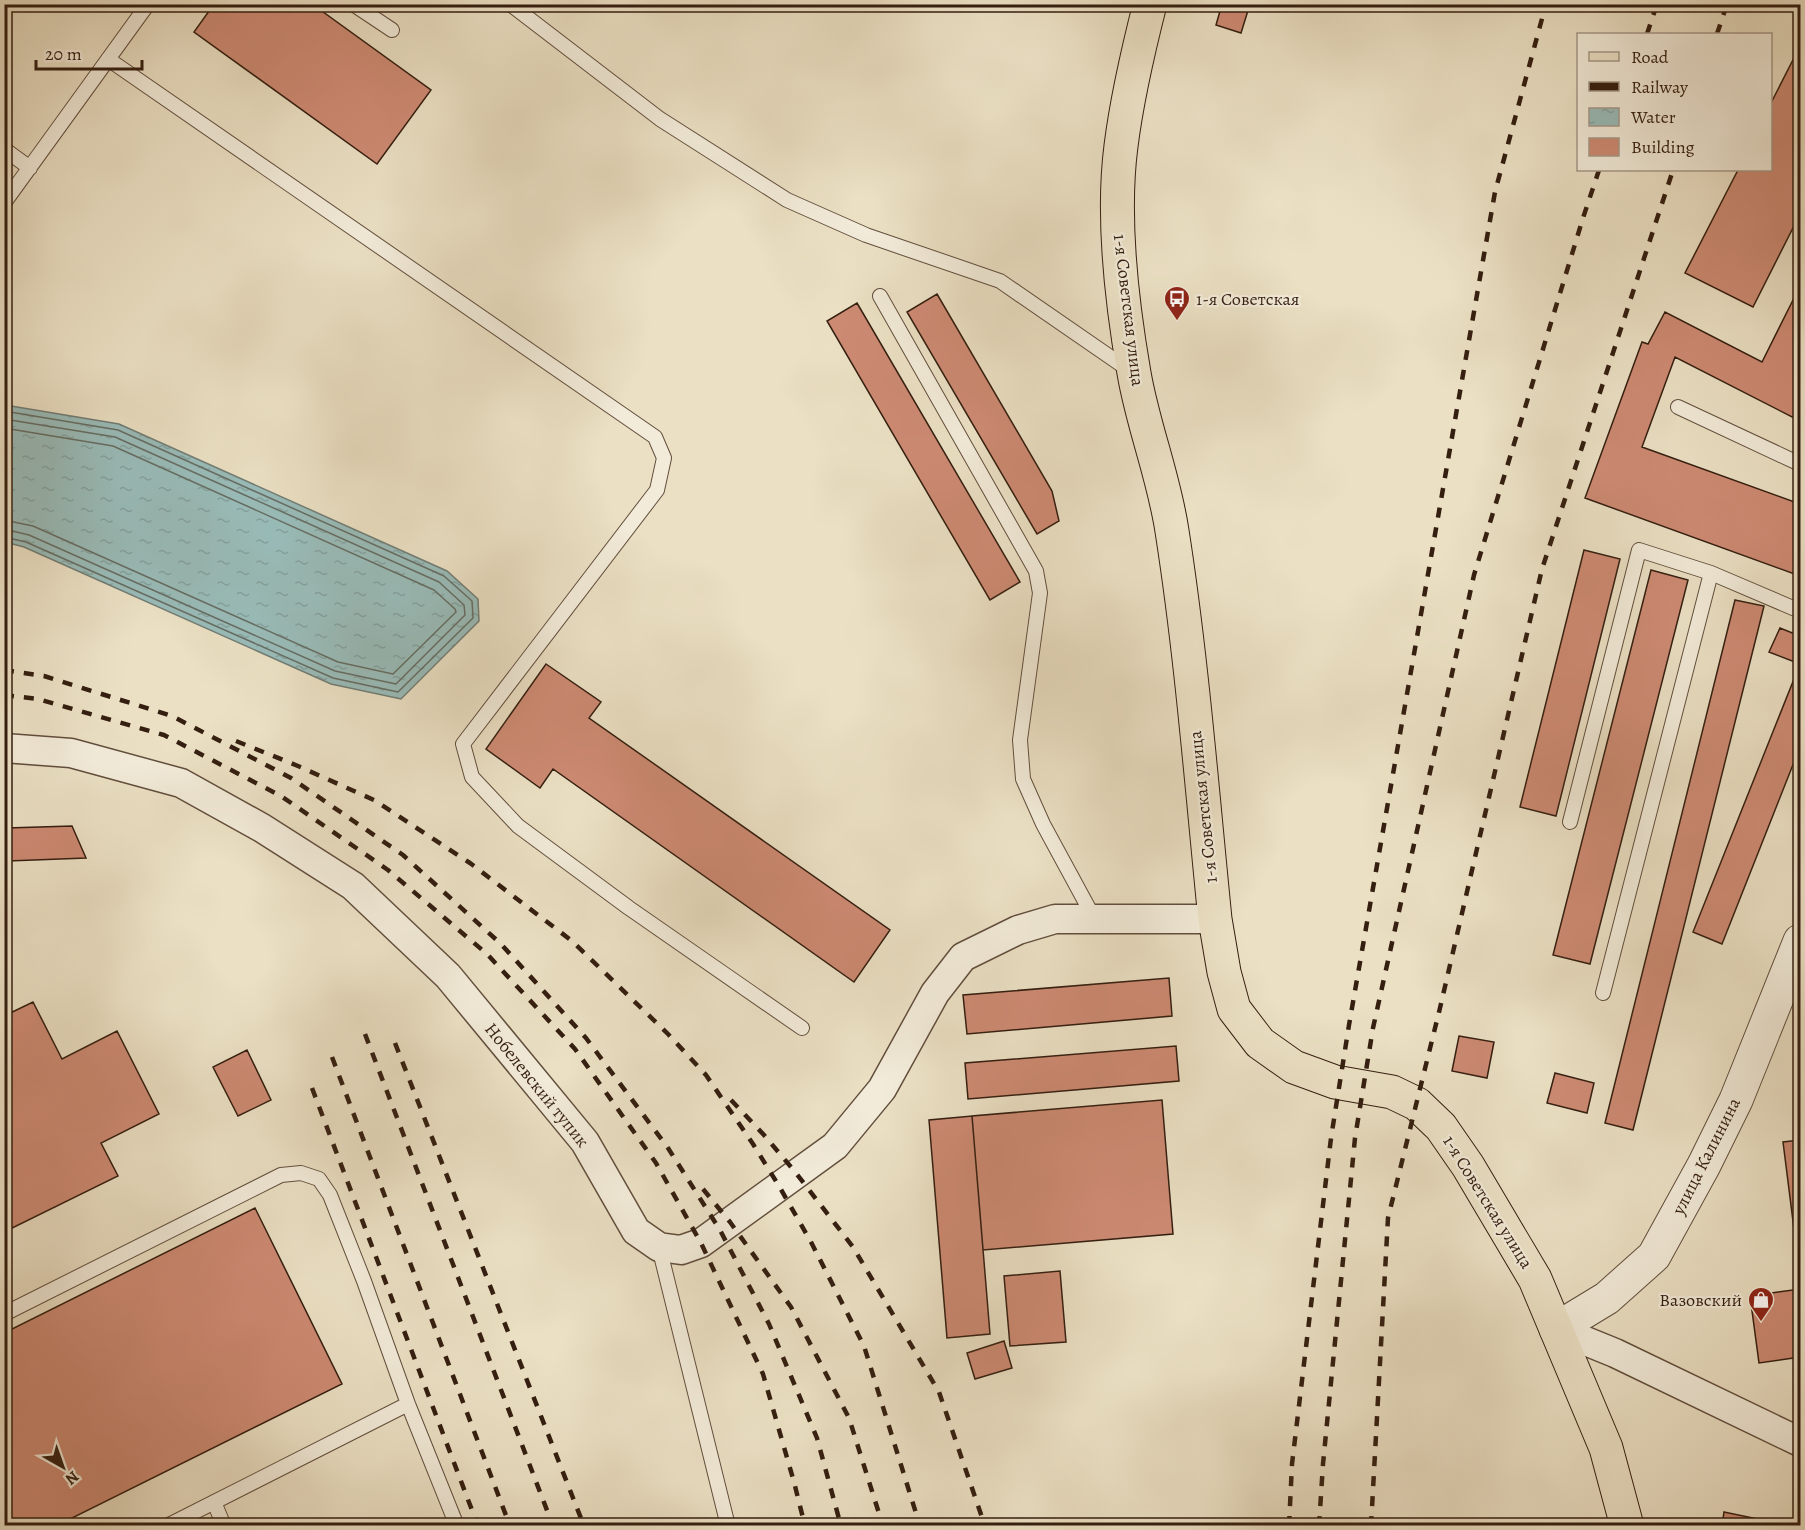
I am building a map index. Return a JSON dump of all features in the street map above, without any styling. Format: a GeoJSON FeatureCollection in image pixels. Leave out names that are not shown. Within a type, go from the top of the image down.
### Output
{"type":"FeatureCollection","features":[{"type":"Feature","properties":{"kind":"main road","name":"1-я Советская улица"},"geometry":{"type":"LineString","coordinates":[[1150,4],[1136,57],[1121,147],[1117,213],[1134,374],[1168,505],[1178,571],[1215,920],[1224,972],[1234,1009],[1260,1043],[1294,1067],[1335,1082],[1392,1092],[1417,1104],[1441,1127],[1468,1166],[1535,1279],[1606,1448],[1627,1526]]}},
{"type":"Feature","properties":{"kind":"street","name":"Нобелевский тупик"},"geometry":{"type":"LineString","coordinates":[[4,748],[71,753],[181,783],[262,828],[353,886],[448,976],[585,1142],[636,1231],[658,1247]]}},
{"type":"Feature","properties":{"kind":"street"},"geometry":{"type":"LineString","coordinates":[[658,1247],[681,1250],[701,1243],[835,1146],[882,1089],[934,993],[963,957],[1018,930],[1055,919],[1215,920]]}},
{"type":"Feature","properties":{"kind":"street","name":"улица Калинина"},"geometry":{"type":"LineString","coordinates":[[1556,1329],[1607,1298],[1654,1256],[1704,1165],[1736,1100],[1800,941]]}},
{"type":"Feature","properties":{"kind":"street"},"geometry":{"type":"LineString","coordinates":[[1556,1329],[1615,1353],[1800,1442]]}},
{"type":"Feature","properties":{"kind":"lane"},"geometry":{"type":"LineString","coordinates":[[4,203],[147,4]]}},
{"type":"Feature","properties":{"kind":"lane"},"geometry":{"type":"LineString","coordinates":[[353,4],[392,30]]}},
{"type":"Feature","properties":{"kind":"lane"},"geometry":{"type":"LineString","coordinates":[[510,4],[660,119],[787,200],[866,235],[1000,281],[1134,374]]}},
{"type":"Feature","properties":{"kind":"lane"},"geometry":{"type":"LineString","coordinates":[[108,59],[655,437],[664,458],[657,490],[463,744],[472,777],[518,826],[629,908],[802,1028]]}},
{"type":"Feature","properties":{"kind":"lane"},"geometry":{"type":"LineString","coordinates":[[4,149],[30,168]]}},
{"type":"Feature","properties":{"kind":"lane"},"geometry":{"type":"LineString","coordinates":[[880,296],[1036,571],[1040,593],[1020,740],[1023,779],[1043,824],[1094,918]]}},
{"type":"Feature","properties":{"kind":"lane"},"geometry":{"type":"LineString","coordinates":[[1678,407],[1800,464]]}},
{"type":"Feature","properties":{"kind":"lane"},"geometry":{"type":"LineString","coordinates":[[1570,822],[1639,550],[1711,573],[1800,611]]}},
{"type":"Feature","properties":{"kind":"lane"},"geometry":{"type":"LineString","coordinates":[[1603,993],[1711,573]]}},
{"type":"Feature","properties":{"kind":"lane"},"geometry":{"type":"LineString","coordinates":[[4,1314],[281,1175],[301,1173],[319,1179],[330,1195],[364,1281],[408,1404],[456,1526]]}},
{"type":"Feature","properties":{"kind":"lane"},"geometry":{"type":"LineString","coordinates":[[658,1247],[728,1526]]}},
{"type":"Feature","properties":{"kind":"lane"},"geometry":{"type":"LineString","coordinates":[[167,1526],[408,1404]]}},
{"type":"Feature","properties":{"kind":"lane"},"geometry":{"type":"LineString","coordinates":[[214,1502],[224,1526]]}},
{"type":"Feature","properties":{"kind":"water"},"geometry":{"type":"Polygon","coordinates":[[[5,405],[119,424],[447,571],[478,599],[479,621],[401,699],[331,684],[24,547],[5,542],[5,405]]]}},
{"type":"Feature","properties":{"kind":"building"},"geometry":{"type":"Polygon","coordinates":[[[214,4],[312,4],[431,90],[377,164],[194,32],[214,4]]]}},
{"type":"Feature","properties":{"kind":"building"},"geometry":{"type":"Polygon","coordinates":[[[1222,4],[1250,4],[1241,33],[1216,25],[1222,4]]]}},
{"type":"Feature","properties":{"kind":"building"},"geometry":{"type":"Polygon","coordinates":[[[1800,46],[1800,214],[1753,307],[1685,273],[1737,171],[1772,171],[1772,101],[1800,46]]]}},
{"type":"Feature","properties":{"kind":"building"},"geometry":{"type":"Polygon","coordinates":[[[1800,286],[1800,421],[1675,357],[1642,447],[1800,504],[1800,576],[1585,498],[1642,342],[1648,344],[1665,312],[1762,362],[1800,286]]]}},
{"type":"Feature","properties":{"kind":"building"},"geometry":{"type":"Polygon","coordinates":[[[937,294],[1052,491],[1059,521],[1037,534],[907,312],[937,294]]]}},
{"type":"Feature","properties":{"kind":"building"},"geometry":{"type":"Polygon","coordinates":[[[857,303],[1020,582],[990,600],[827,321],[857,303]]]}},
{"type":"Feature","properties":{"kind":"building"},"geometry":{"type":"Polygon","coordinates":[[[1584,550],[1620,559],[1556,816],[1520,807],[1584,550]]]}},
{"type":"Feature","properties":{"kind":"building"},"geometry":{"type":"Polygon","coordinates":[[[1651,570],[1688,580],[1590,964],[1553,955],[1651,570]]]}},
{"type":"Feature","properties":{"kind":"building"},"geometry":{"type":"Polygon","coordinates":[[[1735,600],[1764,606],[1633,1130],[1605,1123],[1735,600]]]}},
{"type":"Feature","properties":{"kind":"building"},"geometry":{"type":"Polygon","coordinates":[[[1780,628],[1800,636],[1800,664],[1769,652],[1780,628]]]}},
{"type":"Feature","properties":{"kind":"building"},"geometry":{"type":"Polygon","coordinates":[[[546,664],[601,702],[589,718],[890,930],[854,982],[553,769],[540,788],[486,749],[546,664]]]}},
{"type":"Feature","properties":{"kind":"building"},"geometry":{"type":"Polygon","coordinates":[[[1800,664],[1800,747],[1722,944],[1693,932],[1800,664]]]}},
{"type":"Feature","properties":{"kind":"building"},"geometry":{"type":"Polygon","coordinates":[[[72,826],[86,858],[8,861],[7,828],[72,826]]]}},
{"type":"Feature","properties":{"kind":"building"},"geometry":{"type":"Polygon","coordinates":[[[1169,978],[1172,1016],[967,1034],[963,995],[1169,978]]]}},
{"type":"Feature","properties":{"kind":"building"},"geometry":{"type":"Polygon","coordinates":[[[33,1002],[62,1059],[117,1031],[159,1114],[101,1143],[118,1176],[4,1232],[4,1016],[33,1002]]]}},
{"type":"Feature","properties":{"kind":"building"},"geometry":{"type":"Polygon","coordinates":[[[1459,1036],[1494,1042],[1487,1078],[1452,1071],[1459,1036]]]}},
{"type":"Feature","properties":{"kind":"building"},"geometry":{"type":"Polygon","coordinates":[[[1176,1046],[1179,1081],[968,1099],[965,1063],[1176,1046]]]}},
{"type":"Feature","properties":{"kind":"building"},"geometry":{"type":"Polygon","coordinates":[[[247,1050],[271,1100],[238,1116],[213,1067],[247,1050]]]}},
{"type":"Feature","properties":{"kind":"building"},"geometry":{"type":"Polygon","coordinates":[[[1555,1073],[1594,1083],[1587,1113],[1547,1103],[1555,1073]]]}},
{"type":"Feature","properties":{"kind":"building"},"geometry":{"type":"Polygon","coordinates":[[[1162,1100],[1173,1234],[983,1250],[972,1116],[1162,1100]]]}},
{"type":"Feature","properties":{"kind":"building"},"geometry":{"type":"Polygon","coordinates":[[[972,1116],[990,1334],[947,1338],[929,1120],[972,1116]]]}},
{"type":"Feature","properties":{"kind":"building"},"geometry":{"type":"Polygon","coordinates":[[[1800,1140],[1800,1236],[1795,1237],[1783,1142],[1800,1140]]]}},
{"type":"Feature","properties":{"kind":"building"},"geometry":{"type":"Polygon","coordinates":[[[255,1208],[342,1384],[56,1526],[4,1526],[4,1333],[255,1208]]]}},
{"type":"Feature","properties":{"kind":"building"},"geometry":{"type":"Polygon","coordinates":[[[1060,1271],[1066,1342],[1010,1346],[1004,1276],[1060,1271]]]}},
{"type":"Feature","properties":{"kind":"building"},"geometry":{"type":"Polygon","coordinates":[[[1800,1289],[1800,1357],[1759,1363],[1750,1296],[1800,1289]]]}},
{"type":"Feature","properties":{"kind":"building"},"geometry":{"type":"Polygon","coordinates":[[[1004,1341],[1012,1368],[975,1379],[967,1353],[1004,1341]]]}},
{"type":"Feature","properties":{"kind":"building"},"geometry":{"type":"Polygon","coordinates":[[[1799,1494],[1800,1526],[1793,1526],[1799,1494]]]}},
{"type":"Feature","properties":{"kind":"building"},"geometry":{"type":"Polygon","coordinates":[[[1724,1512],[1758,1519],[1756,1526],[1722,1526],[1724,1512]]]}},
{"type":"Feature","properties":{"kind":"railway"},"geometry":{"type":"LineString","coordinates":[[1289,1526],[1292,1464],[1331,1138],[1349,1025],[1495,192],[1546,4]]}},
{"type":"Feature","properties":{"kind":"railway"},"geometry":{"type":"LineString","coordinates":[[1647,33],[1657,4]]}},
{"type":"Feature","properties":{"kind":"railway"},"geometry":{"type":"LineString","coordinates":[[1717,33],[1727,4]]}},
{"type":"Feature","properties":{"kind":"railway"},"geometry":{"type":"LineString","coordinates":[[1319,1526],[1355,1138],[1373,1028],[1474,575],[1599,171]]}},
{"type":"Feature","properties":{"kind":"railway"},"geometry":{"type":"LineString","coordinates":[[1371,1526],[1388,1218],[1440,1008],[1542,569],[1673,171]]}},
{"type":"Feature","properties":{"kind":"railway"},"geometry":{"type":"LineString","coordinates":[[4,670],[44,676],[172,716],[291,778],[403,855],[501,944],[586,1038],[668,1148],[720,1230],[769,1324],[817,1438],[841,1526]]}},
{"type":"Feature","properties":{"kind":"railway"},"geometry":{"type":"LineString","coordinates":[[4,695],[38,699],[164,735],[281,796],[388,870],[487,954],[575,1049],[656,1163],[701,1243],[763,1374],[805,1526]]}},
{"type":"Feature","properties":{"kind":"railway"},"geometry":{"type":"LineString","coordinates":[[236,741],[374,800],[470,863],[572,941],[668,1034],[706,1075],[779,1186],[811,1242],[864,1346],[920,1526]]}},
{"type":"Feature","properties":{"kind":"railway"},"geometry":{"type":"LineString","coordinates":[[365,1034],[553,1526]]}},
{"type":"Feature","properties":{"kind":"railway"},"geometry":{"type":"LineString","coordinates":[[395,1043],[584,1526]]}},
{"type":"Feature","properties":{"kind":"railway"},"geometry":{"type":"LineString","coordinates":[[332,1057],[510,1526]]}},
{"type":"Feature","properties":{"kind":"railway"},"geometry":{"type":"LineString","coordinates":[[312,1088],[478,1526]]}},
{"type":"Feature","properties":{"kind":"railway"},"geometry":{"type":"LineString","coordinates":[[731,1100],[796,1173],[853,1247],[939,1392],[985,1526]]}},
{"type":"Feature","properties":{"kind":"railway"},"geometry":{"type":"LineString","coordinates":[[703,1189],[730,1222],[791,1307],[849,1418],[883,1526]]}},
{"type":"Feature","properties":{"kind":"place","name":"1-я Советская"},"geometry":{"type":"Point","coordinates":[1177,322]}},
{"type":"Feature","properties":{"kind":"place","name":"Вазовский"},"geometry":{"type":"Point","coordinates":[1761,1323]}}]}
